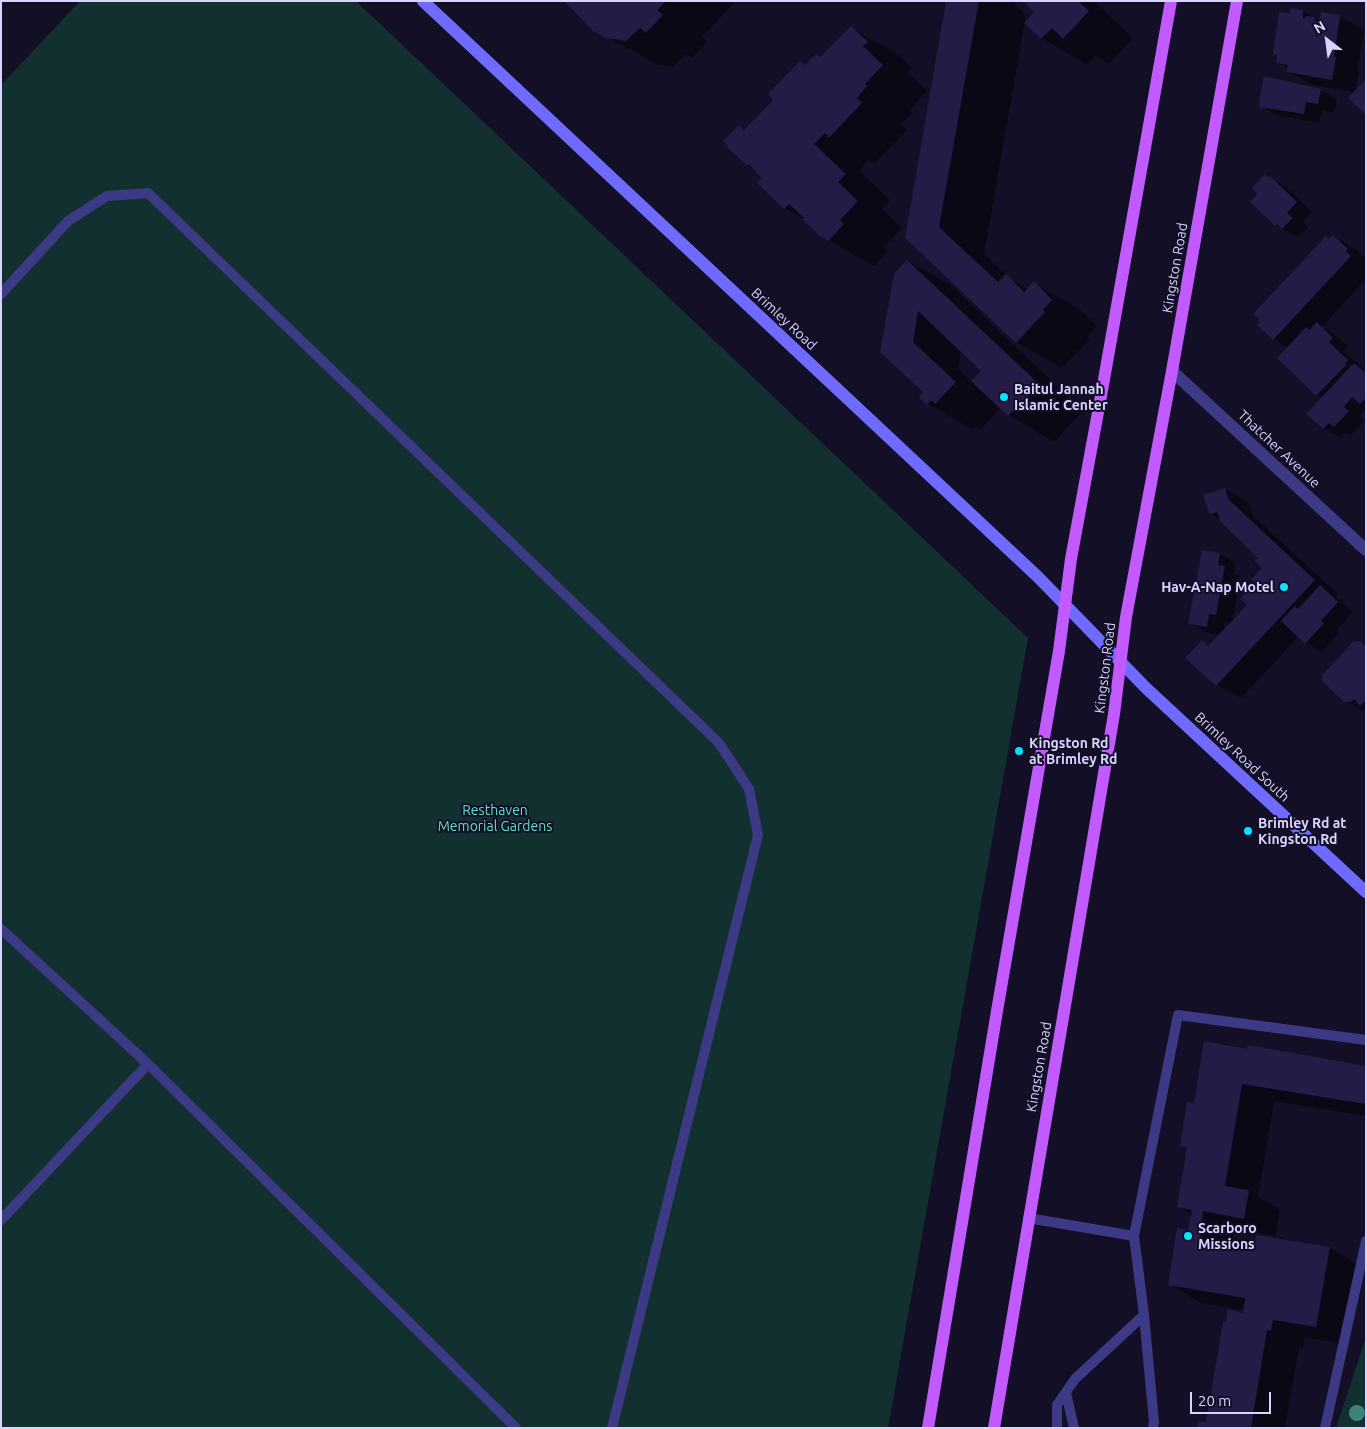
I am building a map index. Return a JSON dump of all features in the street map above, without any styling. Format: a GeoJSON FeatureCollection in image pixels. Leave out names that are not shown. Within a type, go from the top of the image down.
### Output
{"type":"FeatureCollection","features":[{"type":"Feature","properties":{"kind":"main road","name":"Brimley Road"},"geometry":{"type":"LineString","coordinates":[[423,1],[1038,577],[1121,663]]}},
{"type":"Feature","properties":{"kind":"main road"},"geometry":{"type":"LineString","coordinates":[[928,1428],[1059,651],[1071,559],[1170,1]]}},
{"type":"Feature","properties":{"kind":"main road","name":"Kingston Road"},"geometry":{"type":"LineString","coordinates":[[994,1428],[1114,714],[1126,617],[1172,371],[1237,1]]}},
{"type":"Feature","properties":{"kind":"main road","name":"Brimley Road South"},"geometry":{"type":"LineString","coordinates":[[1121,663],[1366,892]]}},
{"type":"Feature","properties":{"kind":"street","name":"Thatcher Avenue"},"geometry":{"type":"LineString","coordinates":[[1172,371],[1366,550]]}},
{"type":"Feature","properties":{"kind":"lane"},"geometry":{"type":"LineString","coordinates":[[1,294],[68,221],[107,196],[148,193],[719,743],[749,789],[758,835],[612,1428]]}},
{"type":"Feature","properties":{"kind":"lane"},"geometry":{"type":"LineString","coordinates":[[1,929],[148,1064],[516,1428]]}},
{"type":"Feature","properties":{"kind":"lane"},"geometry":{"type":"LineString","coordinates":[[1153,1428],[1144,1315],[1134,1236],[1178,1015],[1366,1040]]}},
{"type":"Feature","properties":{"kind":"lane"},"geometry":{"type":"LineString","coordinates":[[1,1220],[148,1064]]}},
{"type":"Feature","properties":{"kind":"lane"},"geometry":{"type":"LineString","coordinates":[[1028,1218],[1134,1236]]}},
{"type":"Feature","properties":{"kind":"lane"},"geometry":{"type":"LineString","coordinates":[[1324,1428],[1366,1241]]}},
{"type":"Feature","properties":{"kind":"lane"},"geometry":{"type":"LineString","coordinates":[[1056,1428],[1057,1405],[1075,1379],[1144,1315]]}},
{"type":"Feature","properties":{"kind":"lane"},"geometry":{"type":"LineString","coordinates":[[1066,1393],[1074,1428]]}},
{"type":"Feature","properties":{"kind":"green space","name":"Resthaven Memorial Gardens"},"geometry":{"type":"Polygon","coordinates":[[[80,1],[356,1],[1028,638],[888,1428],[1,1428],[1,85],[80,1]]]}},
{"type":"Feature","properties":{"kind":"green space"},"geometry":{"type":"Polygon","coordinates":[[[1366,1337],[1366,1428],[1336,1428],[1366,1337]]]}},
{"type":"Feature","properties":{"kind":"building"},"geometry":{"type":"Polygon","coordinates":[[[564,1],[666,1],[657,10],[663,15],[646,33],[640,28],[626,41],[606,38],[593,31],[564,1]]]}},
{"type":"Feature","properties":{"kind":"building"},"geometry":{"type":"Polygon","coordinates":[[[946,1],[979,1],[939,227],[998,282],[1006,274],[1024,292],[1034,281],[1052,300],[1043,310],[1045,312],[1016,343],[905,238],[946,1]]]}},
{"type":"Feature","properties":{"kind":"building"},"geometry":{"type":"Polygon","coordinates":[[[1023,1],[1078,1],[1089,11],[1063,39],[1052,28],[1041,39],[1024,23],[1034,12],[1023,1]]]}},
{"type":"Feature","properties":{"kind":"building"},"geometry":{"type":"Polygon","coordinates":[[[1290,8],[1303,10],[1303,18],[1306,16],[1315,17],[1314,21],[1319,21],[1321,12],[1340,15],[1332,80],[1287,72],[1288,65],[1276,63],[1277,55],[1273,54],[1279,12],[1290,13],[1290,8]]]}},
{"type":"Feature","properties":{"kind":"building"},"geometry":{"type":"Polygon","coordinates":[[[851,26],[868,42],[863,46],[883,65],[865,84],[867,86],[857,98],[862,103],[829,138],[825,133],[814,144],[846,174],[838,182],[858,201],[840,220],[844,224],[828,241],[822,238],[789,204],[784,209],[757,183],[762,178],[748,164],[747,166],[723,141],[739,125],[744,130],[773,100],[768,94],[800,61],[805,65],[816,54],[820,57],[851,26]]]}},
{"type":"Feature","properties":{"kind":"building"},"geometry":{"type":"Polygon","coordinates":[[[1264,76],[1321,89],[1318,104],[1306,102],[1304,114],[1259,107],[1264,76]]]}},
{"type":"Feature","properties":{"kind":"building"},"geometry":{"type":"Polygon","coordinates":[[[1366,79],[1366,115],[1348,98],[1366,79]]]}},
{"type":"Feature","properties":{"kind":"building"},"geometry":{"type":"Polygon","coordinates":[[[1265,174],[1269,178],[1270,176],[1297,202],[1287,213],[1293,218],[1282,229],[1277,224],[1275,226],[1250,202],[1257,194],[1252,188],[1265,174]]]}},
{"type":"Feature","properties":{"kind":"building"},"geometry":{"type":"Polygon","coordinates":[[[1333,235],[1348,249],[1346,251],[1351,256],[1273,340],[1257,325],[1260,322],[1258,321],[1259,319],[1253,314],[1326,236],[1329,239],[1333,235]]]}},
{"type":"Feature","properties":{"kind":"building"},"geometry":{"type":"Polygon","coordinates":[[[907,260],[1039,384],[1008,416],[971,381],[981,371],[918,311],[913,342],[956,382],[935,404],[931,400],[927,405],[919,397],[923,392],[880,352],[894,274],[907,260]]]}},
{"type":"Feature","properties":{"kind":"building"},"geometry":{"type":"Polygon","coordinates":[[[1317,322],[1333,338],[1329,342],[1348,360],[1345,363],[1347,364],[1316,396],[1277,358],[1306,327],[1309,330],[1317,322]]]}},
{"type":"Feature","properties":{"kind":"building"},"geometry":{"type":"Polygon","coordinates":[[[1354,363],[1366,373],[1366,398],[1360,404],[1352,397],[1344,407],[1349,411],[1334,427],[1329,423],[1323,429],[1306,414],[1354,363]]]}},
{"type":"Feature","properties":{"kind":"building"},"geometry":{"type":"Polygon","coordinates":[[[1225,488],[1229,500],[1315,580],[1216,686],[1185,658],[1202,640],[1208,646],[1247,605],[1240,599],[1255,583],[1251,579],[1262,568],[1254,561],[1258,558],[1221,522],[1217,512],[1210,515],[1203,495],[1225,488]]]}},
{"type":"Feature","properties":{"kind":"building"},"geometry":{"type":"Polygon","coordinates":[[[1202,550],[1220,553],[1218,565],[1225,566],[1216,615],[1209,614],[1207,627],[1188,624],[1202,550]]]}},
{"type":"Feature","properties":{"kind":"building"},"geometry":{"type":"Polygon","coordinates":[[[1320,585],[1338,602],[1321,621],[1324,623],[1305,644],[1281,621],[1295,606],[1298,609],[1320,585]]]}},
{"type":"Feature","properties":{"kind":"building"},"geometry":{"type":"Polygon","coordinates":[[[1360,641],[1366,647],[1366,700],[1360,706],[1354,699],[1351,702],[1344,702],[1322,681],[1322,675],[1353,642],[1360,641]]]}},
{"type":"Feature","properties":{"kind":"building","name":"Scarboro Missions"},"geometry":{"type":"Polygon","coordinates":[[[1204,1041],[1247,1049],[1248,1045],[1366,1066],[1366,1104],[1242,1084],[1225,1186],[1249,1190],[1244,1219],[1203,1211],[1200,1242],[1254,1251],[1256,1235],[1330,1247],[1316,1327],[1273,1320],[1271,1331],[1267,1330],[1251,1428],[1197,1428],[1198,1421],[1206,1422],[1223,1322],[1226,1322],[1228,1309],[1243,1313],[1245,1298],[1168,1285],[1177,1228],[1188,1230],[1192,1210],[1177,1207],[1187,1147],[1180,1146],[1187,1102],[1194,1103],[1204,1041]]]}},
{"type":"Feature","properties":{"kind":"place","name":"Baitul Jannah Islamic Center"},"geometry":{"type":"Point","coordinates":[1004,397]}},
{"type":"Feature","properties":{"kind":"place","name":"Hav-A-Nap Motel"},"geometry":{"type":"Point","coordinates":[1284,587]}},
{"type":"Feature","properties":{"kind":"place","name":"Kingston Rd at Brimley Rd"},"geometry":{"type":"Point","coordinates":[1019,751]}},
{"type":"Feature","properties":{"kind":"place","name":"Brimley Rd at Kingston Rd"},"geometry":{"type":"Point","coordinates":[1248,831]}},
{"type":"Feature","properties":{"kind":"place","name":"Scarboro Missions"},"geometry":{"type":"Point","coordinates":[1188,1236]}}]}
